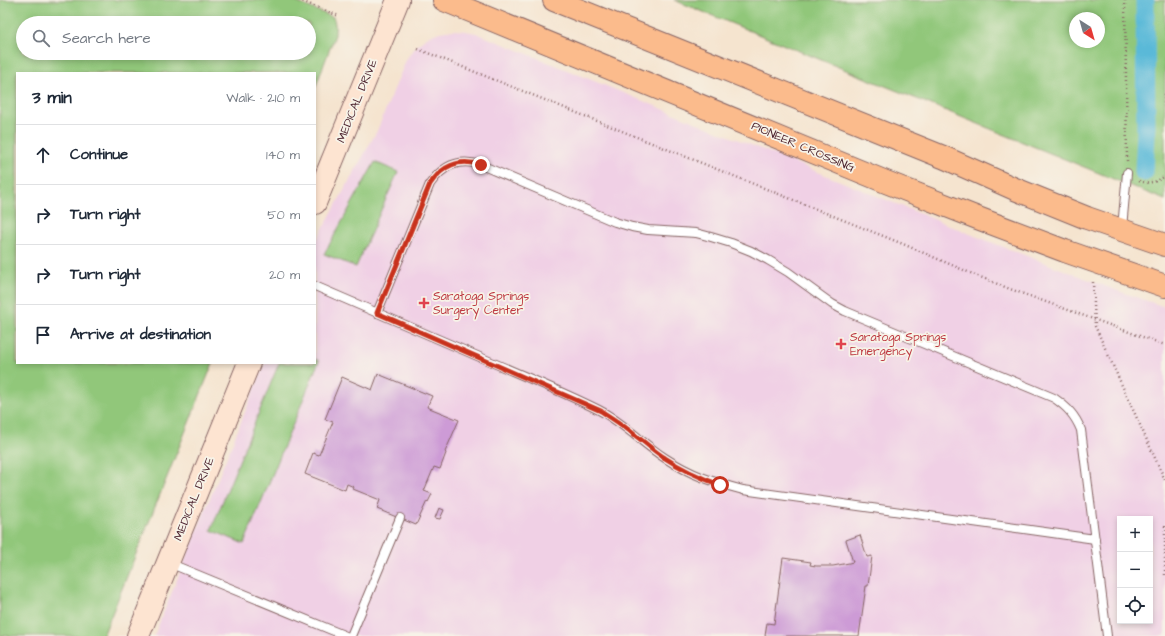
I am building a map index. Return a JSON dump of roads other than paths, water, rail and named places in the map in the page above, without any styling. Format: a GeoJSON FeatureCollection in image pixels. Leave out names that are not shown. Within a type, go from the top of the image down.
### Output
{"type":"FeatureCollection","features":[{"type":"Feature","properties":{"kind":"highway","name":"PIONEER CROSSING"},"geometry":{"type":"LineString","coordinates":[[444,0],[886,182],[975,217],[1165,286]]}},
{"type":"Feature","properties":{"kind":"highway"},"geometry":{"type":"LineString","coordinates":[[554,0],[943,157],[1014,189],[1087,218],[1165,245]]}},
{"type":"Feature","properties":{"kind":"street","name":"MEDICAL DRIVE"},"geometry":{"type":"LineString","coordinates":[[316,201],[398,0]]}},
{"type":"Feature","properties":{"kind":"street","name":"MEDICAL DRIVE"},"geometry":{"type":"LineString","coordinates":[[138,636],[249,364]]}},
{"type":"Feature","properties":{"kind":"lane"},"geometry":{"type":"LineString","coordinates":[[377,313],[430,184],[441,170],[456,163],[473,162],[626,225],[648,230],[696,233],[744,248],[788,272],[821,297],[845,311],[1054,398],[1064,404],[1072,413],[1081,430],[1107,636]]}},
{"type":"Feature","properties":{"kind":"lane"},"geometry":{"type":"LineString","coordinates":[[1122,230],[1127,173]]}},
{"type":"Feature","properties":{"kind":"lane"},"geometry":{"type":"LineString","coordinates":[[316,286],[601,411],[622,424],[648,446],[670,461],[698,476],[720,485],[743,490],[1095,539]]}},
{"type":"Feature","properties":{"kind":"lane"},"geometry":{"type":"LineString","coordinates":[[350,636],[400,518]]}},
{"type":"Feature","properties":{"kind":"lane"},"geometry":{"type":"LineString","coordinates":[[168,563],[346,636]]}},
{"type":"Feature","properties":{"kind":"waterway"},"geometry":{"type":"LineString","coordinates":[[1144,172],[1146,134],[1145,0]]}},
{"type":"Feature","properties":{"kind":"place","name":"Saratoga Springs Surgery Center"},"geometry":{"type":"Point","coordinates":[424,303]}},
{"type":"Feature","properties":{"kind":"place","name":"Saratoga Springs Emergency"},"geometry":{"type":"Point","coordinates":[841,344]}}]}
